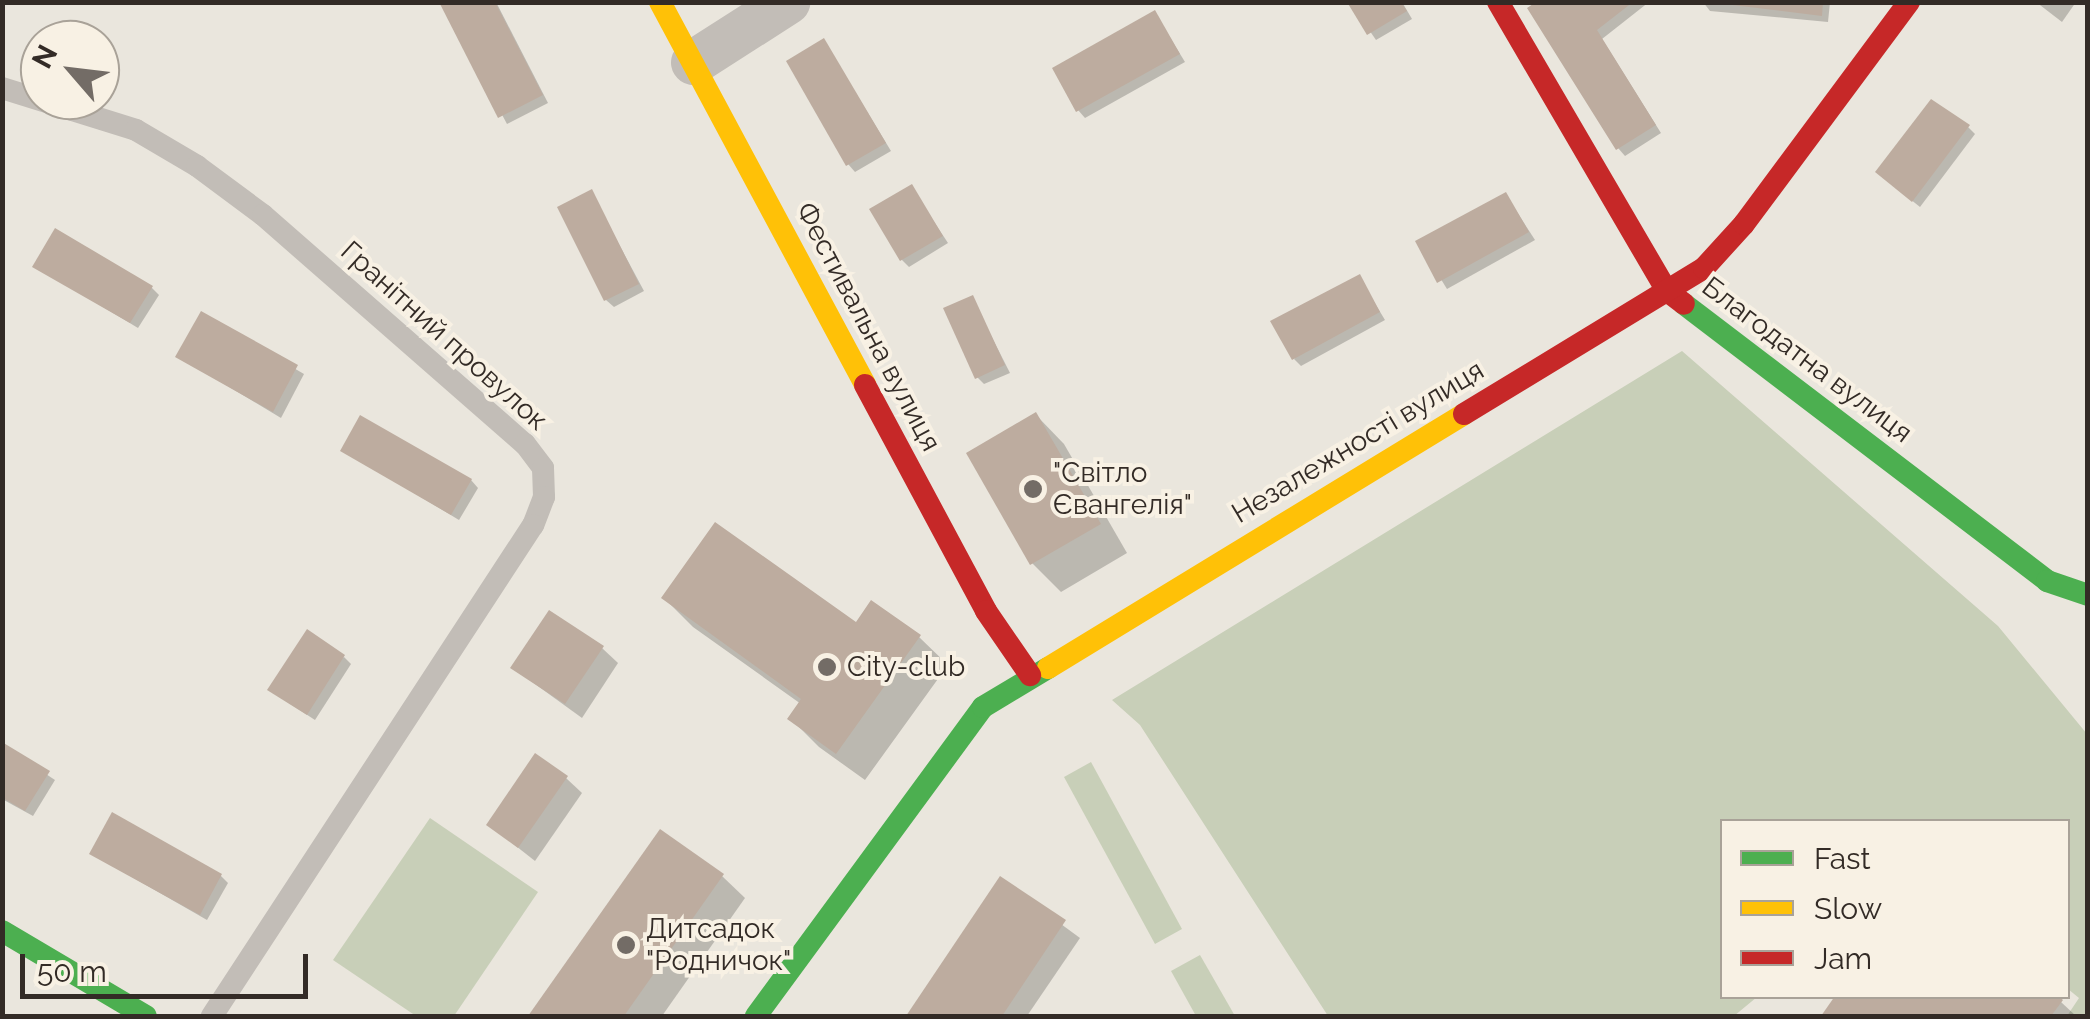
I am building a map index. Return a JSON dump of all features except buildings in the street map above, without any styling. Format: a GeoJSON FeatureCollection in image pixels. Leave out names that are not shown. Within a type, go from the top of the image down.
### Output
{"type":"FeatureCollection","features":[{"type":"Feature","properties":{"kind":"street","name":"Фестивальна вулиця"},"geometry":{"type":"LineString","coordinates":[[660,2],[986,611],[1030,676]]}},
{"type":"Feature","properties":{"kind":"street"},"geometry":{"type":"LineString","coordinates":[[692,62],[786,2]]}},
{"type":"Feature","properties":{"kind":"street","name":"Благодатна вулиця"},"geometry":{"type":"LineString","coordinates":[[1498,2],[1667,291],[2047,581],[2088,595]]}},
{"type":"Feature","properties":{"kind":"street","name":"Незалежності вулиця"},"geometry":{"type":"LineString","coordinates":[[756,1016],[983,708],[1704,268],[1744,224],[1909,2]]}},
{"type":"Feature","properties":{"kind":"street"},"geometry":{"type":"LineString","coordinates":[[2,931],[146,1016]]}},
{"type":"Feature","properties":{"kind":"lane","name":"Гранітний провулок"},"geometry":{"type":"LineString","coordinates":[[2,88],[136,130],[196,166],[277,227],[525,444],[543,468],[544,497],[533,525],[212,1016]]}},
{"type":"Feature","properties":{"kind":"green space"},"geometry":{"type":"Polygon","coordinates":[[[1682,351],[1998,626],[2087,734],[2087,1016],[2067,1016],[2079,998],[2070,991],[2070,819],[1720,819],[1720,999],[1755,999],[1734,1016],[1328,1016],[1140,725],[1112,700],[1682,351]]]}},
{"type":"Feature","properties":{"kind":"green space"},"geometry":{"type":"Polygon","coordinates":[[[1091,762],[1182,929],[1155,944],[1064,777],[1091,762]]]}},
{"type":"Feature","properties":{"kind":"green space"},"geometry":{"type":"Polygon","coordinates":[[[430,818],[538,892],[454,1016],[416,1016],[333,960],[430,818]]]}},
{"type":"Feature","properties":{"kind":"green space"},"geometry":{"type":"Polygon","coordinates":[[[1200,955],[1235,1016],[1196,1016],[1171,971],[1200,955]]]}},
{"type":"Feature","properties":{"kind":"traffic: fast"},"geometry":{"type":"LineString","coordinates":[[1684,304],[2047,581],[2088,595]]}},
{"type":"Feature","properties":{"kind":"traffic: fast"},"geometry":{"type":"LineString","coordinates":[[756,1016],[983,707],[1048,668]]}},
{"type":"Feature","properties":{"kind":"traffic: fast"},"geometry":{"type":"LineString","coordinates":[[2,931],[146,1016]]}},
{"type":"Feature","properties":{"kind":"traffic: slow"},"geometry":{"type":"LineString","coordinates":[[660,2],[865,385]]}},
{"type":"Feature","properties":{"kind":"traffic: slow"},"geometry":{"type":"LineString","coordinates":[[1048,668],[1464,414]]}},
{"type":"Feature","properties":{"kind":"traffic: jam"},"geometry":{"type":"LineString","coordinates":[[1498,2],[1667,291],[1684,304]]}},
{"type":"Feature","properties":{"kind":"traffic: jam"},"geometry":{"type":"LineString","coordinates":[[1464,414],[1704,268],[1744,224],[1909,2]]}},
{"type":"Feature","properties":{"kind":"traffic: jam"},"geometry":{"type":"LineString","coordinates":[[865,385],[986,611],[1030,675]]}},
{"type":"Feature","properties":{"kind":"place","name":"\"Світло Євангелія\""},"geometry":{"type":"Point","coordinates":[1033,489]}},
{"type":"Feature","properties":{"kind":"place","name":"City-club"},"geometry":{"type":"Point","coordinates":[827,667]}},
{"type":"Feature","properties":{"kind":"place","name":"Дитсадок \"Родничок\""},"geometry":{"type":"Point","coordinates":[626,945]}}]}
